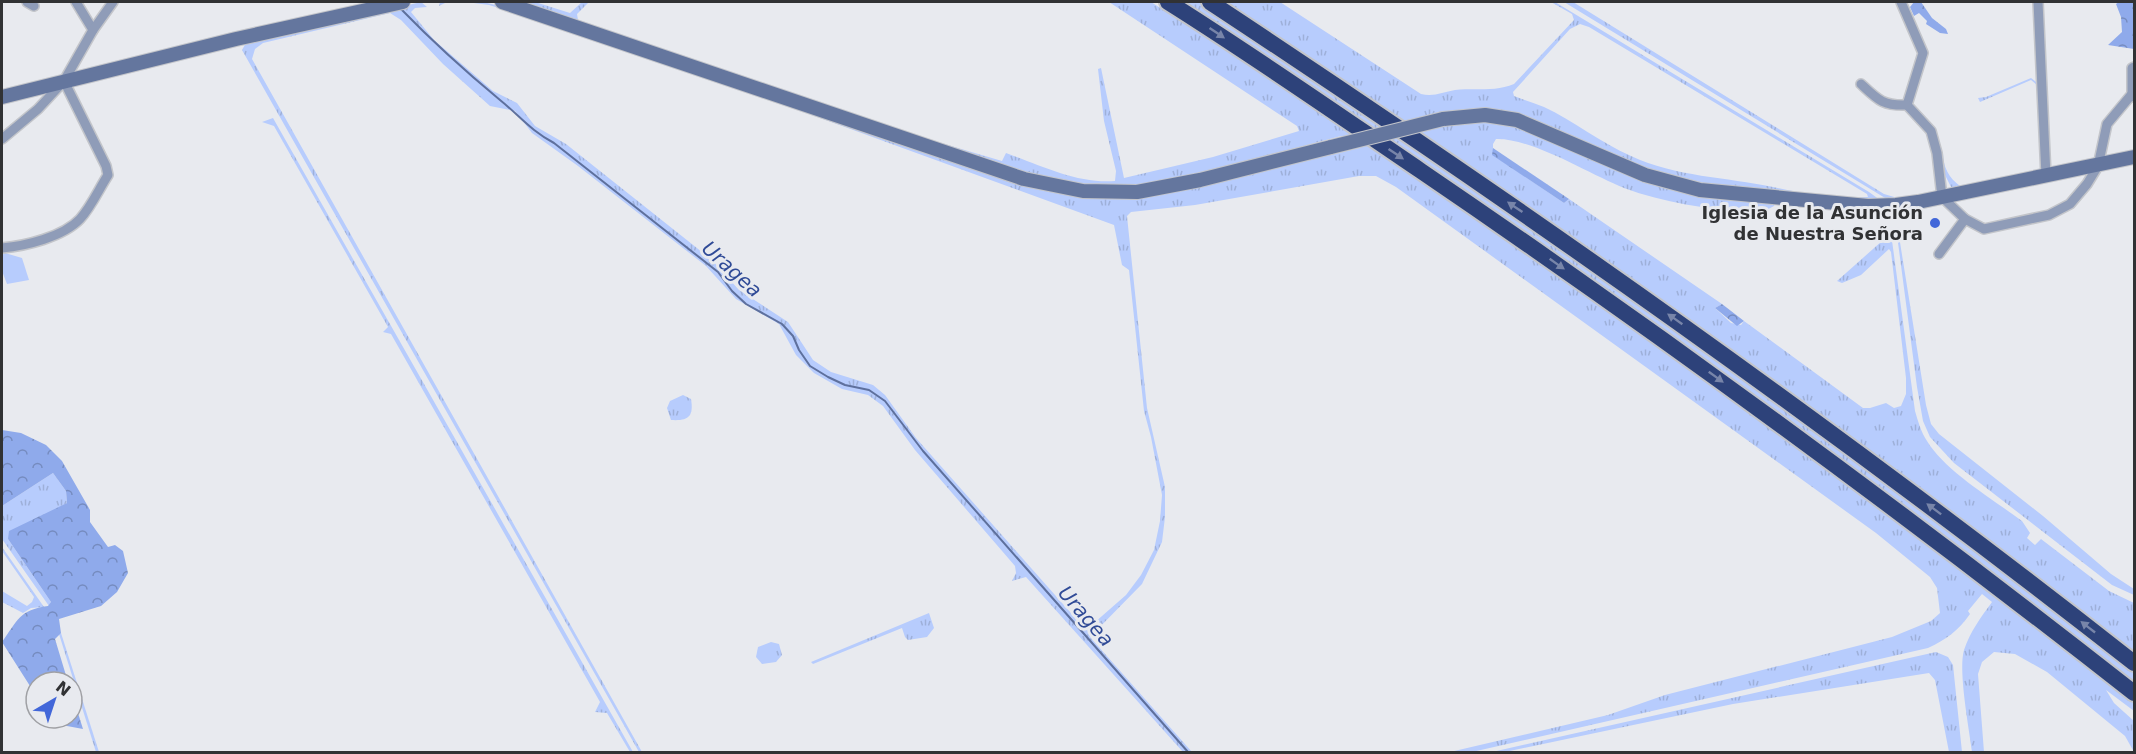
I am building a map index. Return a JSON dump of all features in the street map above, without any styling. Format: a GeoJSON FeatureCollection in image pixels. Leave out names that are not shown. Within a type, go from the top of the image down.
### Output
{"type":"FeatureCollection","features":[{"type":"Feature","properties":{"kind":"highway"},"geometry":{"type":"LineString","coordinates":[[1168,2],[1529,244],[1686,356],[1930,536],[2134,693]]}},
{"type":"Feature","properties":{"kind":"highway"},"geometry":{"type":"LineString","coordinates":[[1210,2],[1534,220],[1710,344],[1922,500],[2134,663]]}},
{"type":"Feature","properties":{"kind":"street"},"geometry":{"type":"LineString","coordinates":[[76,2],[93,30]]}},
{"type":"Feature","properties":{"kind":"street"},"geometry":{"type":"LineString","coordinates":[[2,139],[39,110],[64,81],[93,30],[113,2]]}},
{"type":"Feature","properties":{"kind":"street"},"geometry":{"type":"LineString","coordinates":[[2,97],[236,39],[403,2]]}},
{"type":"Feature","properties":{"kind":"street"},"geometry":{"type":"LineString","coordinates":[[502,2],[1024,179],[1067,189],[1120,193],[1158,189],[1443,119],[1485,115],[1517,120],[1645,175],[1700,190],[1868,206],[1896,205],[1942,197],[2134,157]]}},
{"type":"Feature","properties":{"kind":"street"},"geometry":{"type":"LineString","coordinates":[[1901,2],[1923,53],[1907,105]]}},
{"type":"Feature","properties":{"kind":"street"},"geometry":{"type":"LineString","coordinates":[[2038,2],[2046,176]]}},
{"type":"Feature","properties":{"kind":"street"},"geometry":{"type":"LineString","coordinates":[[1862,84],[1874,96],[1890,106],[1907,105],[1931,130],[1937,153],[1942,197],[1965,219],[1984,229],[2049,215],[2070,204],[2087,184],[2098,166],[2107,124],[2133,96],[2132,68],[2134,67]]}},
{"type":"Feature","properties":{"kind":"street"},"geometry":{"type":"LineString","coordinates":[[2,248],[23,246],[69,227],[80,218],[108,175],[106,166],[64,81]]}},
{"type":"Feature","properties":{"kind":"street"},"geometry":{"type":"LineString","coordinates":[[1939,254],[1965,219]]}},
{"type":"Feature","properties":{"kind":"green space"},"geometry":{"type":"Polygon","coordinates":[[[421,2],[427,7],[415,8],[411,12],[434,40],[493,91],[517,103],[535,126],[566,144],[712,260],[739,290],[788,322],[813,360],[831,372],[873,385],[885,395],[916,438],[1086,630],[1126,595],[1141,575],[1154,550],[1162,495],[1144,411],[1129,270],[1122,265],[1114,225],[768,99],[537,20],[489,5],[466,2],[483,2],[508,8],[799,106],[981,172],[1031,187],[1070,195],[1101,199],[1131,199],[1165,194],[1334,152],[1335,154],[1359,148],[1341,136],[1180,179],[1147,185],[1091,186],[1030,174],[519,2],[535,2],[570,13],[582,2],[589,2],[577,14],[578,20],[931,140],[1002,161],[1006,153],[1059,173],[1087,180],[1115,181],[1116,171],[1104,121],[1098,69],[1101,68],[1124,178],[1213,157],[1299,131],[1297,126],[1109,2],[1151,2],[1278,84],[1528,253],[1773,429],[2015,611],[2134,703],[2134,711],[2106,690],[2114,703],[2134,721],[2134,752],[2125,736],[2047,672],[2015,654],[1994,652],[1982,662],[1978,674],[1984,752],[1972,752],[1962,659],[1969,637],[1992,602],[1982,594],[1968,611],[1970,614],[1956,630],[1928,648],[1472,752],[1450,752],[1608,715],[1665,695],[1892,637],[1931,621],[1940,613],[1937,588],[1930,577],[1876,533],[1396,187],[1376,176],[1359,176],[1195,205],[1131,212],[1127,216],[1147,408],[1165,487],[1165,517],[1162,542],[1142,584],[1090,637],[1192,752],[1183,752],[1026,577],[1012,581],[1016,573],[1015,566],[915,450],[883,406],[868,395],[842,389],[814,373],[796,355],[779,324],[736,299],[706,266],[532,133],[515,111],[490,106],[443,64],[401,20],[390,13],[263,43],[255,49],[252,59],[642,752],[639,752],[242,50],[246,43],[421,2]]]}},
{"type":"Feature","properties":{"kind":"green space"},"geometry":{"type":"Polygon","coordinates":[[[1178,2],[1199,2],[1263,43],[1674,325],[2134,670],[2134,685],[1178,2]]]}},
{"type":"Feature","properties":{"kind":"green space"},"geometry":{"type":"Polygon","coordinates":[[[1226,2],[1280,2],[1421,94],[1430,95],[1455,90],[1500,88],[1514,84],[1574,20],[1572,14],[1551,2],[1555,2],[1869,192],[1880,200],[1876,203],[1689,181],[1638,167],[1528,119],[1500,112],[1469,109],[1436,113],[1449,124],[1494,121],[1523,127],[1709,197],[1759,203],[1776,202],[1774,206],[1759,214],[1749,214],[1670,201],[1624,188],[1526,144],[1496,139],[1493,144],[1493,155],[1564,203],[1569,199],[1722,304],[1715,308],[1731,323],[1741,325],[1744,321],[1863,408],[1886,403],[1894,408],[1901,406],[1906,394],[1891,252],[1889,249],[1861,275],[1842,283],[1837,281],[1891,233],[1915,411],[1925,438],[1935,452],[1958,474],[2022,521],[2030,533],[2027,538],[2035,545],[2041,539],[2109,591],[2134,603],[2134,652],[1912,483],[1687,318],[1343,79],[1226,2]],[[1580,24],[1570,29],[1513,92],[1514,96],[1544,107],[1620,151],[1648,163],[1701,176],[1808,194],[1868,197],[1867,194],[1589,27],[1580,24]]]}},
{"type":"Feature","properties":{"kind":"green space"},"geometry":{"type":"Polygon","coordinates":[[[1564,2],[1573,2],[1884,194],[1901,199],[1890,201],[1564,2]]]}},
{"type":"Feature","properties":{"kind":"green space"},"geometry":{"type":"Polygon","coordinates":[[[1914,2],[1921,2],[1932,18],[1946,29],[1948,34],[1940,33],[1926,24],[1927,21],[1919,13],[1914,16],[1910,7],[1914,2]]]}},
{"type":"Feature","properties":{"kind":"green space"},"geometry":{"type":"Polygon","coordinates":[[[2134,2],[2134,49],[2108,45],[2122,32],[2121,17],[2116,4],[2134,2]]]}},
{"type":"Feature","properties":{"kind":"green space"},"geometry":{"type":"Polygon","coordinates":[[[2031,78],[2040,85],[2042,173],[1953,191],[1943,171],[1941,154],[1943,153],[1947,172],[1960,186],[2038,172],[2041,168],[2038,86],[2031,80],[1980,102],[1978,98],[1986,97],[2031,78]]]}},
{"type":"Feature","properties":{"kind":"green space"},"geometry":{"type":"Polygon","coordinates":[[[273,118],[633,752],[630,752],[607,713],[595,712],[600,702],[391,334],[383,332],[388,327],[274,126],[262,122],[273,118]]]}},
{"type":"Feature","properties":{"kind":"green space"},"geometry":{"type":"Polygon","coordinates":[[[1493,148],[1569,199],[1564,203],[1492,155],[1493,148]]]}},
{"type":"Feature","properties":{"kind":"green space"},"geometry":{"type":"Polygon","coordinates":[[[1897,235],[1931,424],[1939,434],[2043,516],[2111,574],[2134,589],[2134,595],[2112,585],[1954,463],[1930,437],[1923,421],[1917,387],[1897,235]]]}},
{"type":"Feature","properties":{"kind":"green space"},"geometry":{"type":"Polygon","coordinates":[[[5,253],[22,258],[29,280],[7,284],[2,271],[2,255],[5,253]]]}},
{"type":"Feature","properties":{"kind":"green space"},"geometry":{"type":"Polygon","coordinates":[[[1722,304],[1744,321],[1737,326],[1715,308],[1722,304]]]}},
{"type":"Feature","properties":{"kind":"green space"},"geometry":{"type":"Polygon","coordinates":[[[683,395],[691,399],[692,410],[689,417],[682,420],[671,420],[667,408],[670,401],[683,395]]]}},
{"type":"Feature","properties":{"kind":"green space"},"geometry":{"type":"Polygon","coordinates":[[[2,430],[21,433],[46,445],[62,461],[90,510],[90,522],[108,547],[115,545],[123,551],[128,573],[117,592],[101,606],[59,619],[61,633],[55,639],[64,670],[24,670],[24,677],[2,642],[20,617],[31,610],[48,606],[51,602],[8,539],[9,531],[67,503],[66,491],[53,473],[2,506],[2,430]]]}},
{"type":"Feature","properties":{"kind":"green space"},"geometry":{"type":"Polygon","coordinates":[[[53,473],[66,491],[67,503],[8,539],[51,602],[49,606],[2,539],[2,506],[53,473]]]}},
{"type":"Feature","properties":{"kind":"green space"},"geometry":{"type":"Polygon","coordinates":[[[2,547],[44,607],[31,608],[23,613],[2,602],[2,591],[27,606],[34,597],[2,551],[2,547]]]}},
{"type":"Feature","properties":{"kind":"green space"},"geometry":{"type":"Polygon","coordinates":[[[929,613],[934,628],[927,637],[908,640],[902,628],[813,664],[811,662],[929,613]]]}},
{"type":"Feature","properties":{"kind":"green space"},"geometry":{"type":"Polygon","coordinates":[[[61,633],[73,670],[70,670],[59,634],[61,633]]]}},
{"type":"Feature","properties":{"kind":"green space"},"geometry":{"type":"Polygon","coordinates":[[[771,642],[779,644],[782,655],[776,662],[762,664],[756,657],[758,647],[771,642]]]}},
{"type":"Feature","properties":{"kind":"green space"},"geometry":{"type":"Polygon","coordinates":[[[1936,652],[1948,657],[1953,665],[1962,752],[1949,752],[1935,680],[1929,673],[1733,704],[1505,752],[1492,752],[1936,652]]]}},
{"type":"Feature","properties":{"kind":"green space"},"geometry":{"type":"Polygon","coordinates":[[[84,705],[99,752],[96,752],[84,714],[84,705]]]}},
{"type":"Feature","properties":{"kind":"waterway","name":"Uragea"},"geometry":{"type":"LineString","coordinates":[[401,9],[449,56],[532,128],[718,272],[732,291],[746,304],[782,324],[793,336],[810,366],[845,385],[869,390],[885,401],[923,451],[1188,752]]}},
{"type":"Feature","properties":{"kind":"place","name":"Iglesia de la Asunción de Nuestra Señora"},"geometry":{"type":"Point","coordinates":[1935,223]}}]}
